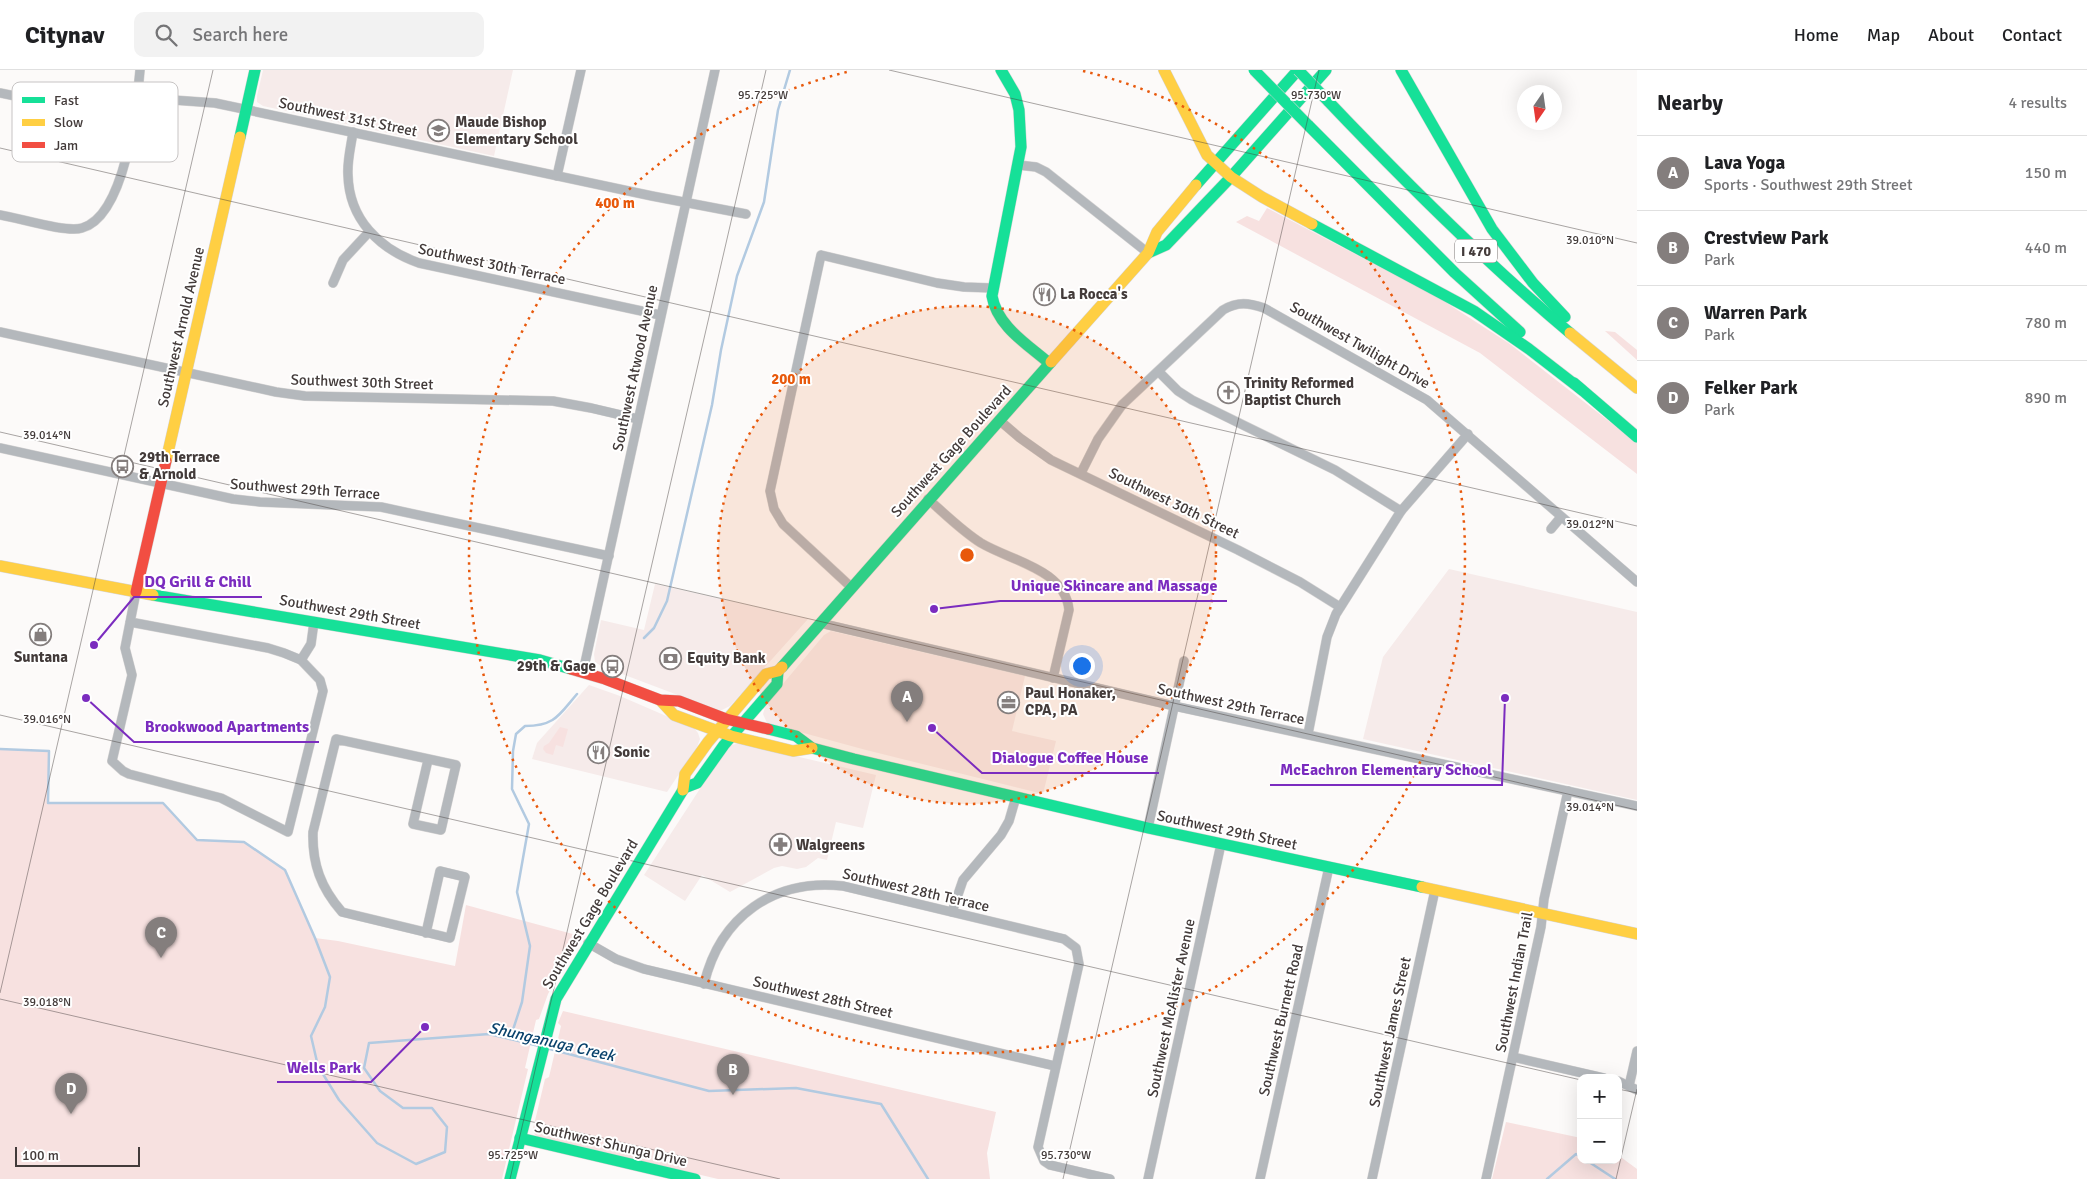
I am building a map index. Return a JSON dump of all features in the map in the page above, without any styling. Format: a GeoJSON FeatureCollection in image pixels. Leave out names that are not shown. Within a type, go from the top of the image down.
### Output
{"type":"FeatureCollection","features":[{"type":"Feature","properties":{"kind":"main road","name":"Southwest Arnold Avenue"},"geometry":{"type":"LineString","coordinates":[[136,592],[255,70]]}},
{"type":"Feature","properties":{"kind":"main road"},"geometry":{"type":"LineString","coordinates":[[1001,70],[1015,94],[1021,128],[1018,165],[991,299],[1003,323],[1049,363]]}},
{"type":"Feature","properties":{"kind":"main road"},"geometry":{"type":"LineString","coordinates":[[1164,70],[1207,155],[1231,177],[1262,197],[1474,311],[1529,349],[1582,390]]}},
{"type":"Feature","properties":{"kind":"main road","name":"I 470"},"geometry":{"type":"LineString","coordinates":[[1254,70],[1455,273],[1582,390],[1637,437]]}},
{"type":"Feature","properties":{"kind":"main road","name":"Southwest Gage Boulevard"},"geometry":{"type":"LineString","coordinates":[[510,1179],[548,1026],[561,989],[684,788],[685,774],[726,719],[766,674],[778,671],[928,499],[1148,253],[1157,232],[1215,163],[1298,70]]}},
{"type":"Feature","properties":{"kind":"main road","name":"I 470"},"geometry":{"type":"LineString","coordinates":[[1298,70],[1479,254],[1637,388]]}},
{"type":"Feature","properties":{"kind":"main road","name":"Southwest Gage Boulevard"},"geometry":{"type":"LineString","coordinates":[[1148,253],[1166,245],[1231,177],[1326,70]]}},
{"type":"Feature","properties":{"kind":"main road"},"geometry":{"type":"LineString","coordinates":[[1401,70],[1476,201],[1511,255],[1533,283],[1622,376]]}},
{"type":"Feature","properties":{"kind":"main road","name":"Southwest 29th Street"},"geometry":{"type":"LineString","coordinates":[[0,566],[136,592],[508,654],[583,672],[660,700],[679,701],[726,719],[796,736],[812,748]]}},
{"type":"Feature","properties":{"kind":"main road","name":"Southwest Gage Boulevard"},"geometry":{"type":"LineString","coordinates":[[684,788],[697,783],[731,736],[777,684],[778,671]]}},
{"type":"Feature","properties":{"kind":"main road","name":"Southwest 29th Street"},"geometry":{"type":"LineString","coordinates":[[660,700],[674,715],[716,732],[793,751],[812,748],[1148,828],[1637,934]]}},
{"type":"Feature","properties":{"kind":"main road","name":"Southwest Shunga Drive"},"geometry":{"type":"LineString","coordinates":[[520,1138],[695,1179]]}},
{"type":"Feature","properties":{"kind":"street"},"geometry":{"type":"LineString","coordinates":[[557,176],[581,70]]}},
{"type":"Feature","properties":{"kind":"street","name":"Southwest Atwood Avenue"},"geometry":{"type":"LineString","coordinates":[[583,672],[660,315],[716,70]]}},
{"type":"Feature","properties":{"kind":"street","name":"Southwest 31st Street"},"geometry":{"type":"LineString","coordinates":[[178,100],[208,102],[246,108],[557,176],[746,214]]}},
{"type":"Feature","properties":{"kind":"street","name":"Southwest 30th Terrace"},"geometry":{"type":"LineString","coordinates":[[353,132],[348,174],[350,191],[359,215],[369,232],[391,251],[418,263],[660,315]]}},
{"type":"Feature","properties":{"kind":"street"},"geometry":{"type":"LineString","coordinates":[[0,215],[70,229],[91,225],[102,214],[124,162]]}},
{"type":"Feature","properties":{"kind":"street"},"geometry":{"type":"LineString","coordinates":[[1018,165],[1036,167],[1046,172],[1148,253]]}},
{"type":"Feature","properties":{"kind":"street"},"geometry":{"type":"LineString","coordinates":[[333,283],[343,260],[369,232]]}},
{"type":"Feature","properties":{"kind":"street"},"geometry":{"type":"LineString","coordinates":[[851,587],[783,524],[774,509],[770,491],[821,255],[937,283],[964,287],[992,288]]}},
{"type":"Feature","properties":{"kind":"street","name":"Southwest Twilight Drive"},"geometry":{"type":"LineString","coordinates":[[1081,473],[1110,421],[1132,395],[1159,372],[1223,310],[1236,304],[1250,304],[1264,308],[1427,400],[1637,582]]}},
{"type":"Feature","properties":{"kind":"street","name":"Southwest 30th Street"},"geometry":{"type":"LineString","coordinates":[[0,332],[276,392],[305,396],[553,401],[638,419]]}},
{"type":"Feature","properties":{"kind":"street"},"geometry":{"type":"LineString","coordinates":[[1159,372],[1178,391],[1192,400],[1335,470],[1401,511]]}},
{"type":"Feature","properties":{"kind":"street","name":"Southwest 30th Street"},"geometry":{"type":"LineString","coordinates":[[999,420],[1042,454],[1300,582],[1340,607]]}},
{"type":"Feature","properties":{"kind":"street"},"geometry":{"type":"LineString","coordinates":[[1308,734],[1327,638],[1340,607],[1401,511],[1468,434]]}},
{"type":"Feature","properties":{"kind":"street","name":"Southwest 29th Terrace"},"geometry":{"type":"LineString","coordinates":[[0,448],[218,496],[260,502],[368,506],[404,510],[609,556]]}},
{"type":"Feature","properties":{"kind":"street"},"geometry":{"type":"LineString","coordinates":[[928,499],[971,536],[990,548],[1055,580],[1062,588],[1069,610],[1053,678]]}},
{"type":"Feature","properties":{"kind":"street"},"geometry":{"type":"LineString","coordinates":[[1550,529],[1561,517]]}},
{"type":"Feature","properties":{"kind":"street"},"geometry":{"type":"LineString","coordinates":[[130,622],[268,648],[300,660],[320,680],[324,691],[288,832],[221,798],[128,774],[112,761],[132,675],[125,648],[130,622],[136,592]]}},
{"type":"Feature","properties":{"kind":"street"},"geometry":{"type":"LineString","coordinates":[[300,660],[311,644],[314,622]]}},
{"type":"Feature","properties":{"kind":"street","name":"Southwest 29th Terrace"},"geometry":{"type":"LineString","coordinates":[[820,623],[1174,706],[1637,806]]}},
{"type":"Feature","properties":{"kind":"street"},"geometry":{"type":"LineString","coordinates":[[1148,828],[1184,661]]}},
{"type":"Feature","properties":{"kind":"street"},"geometry":{"type":"LineString","coordinates":[[426,933],[440,871],[465,877],[450,938],[426,933],[342,912],[324,887],[318,874],[313,845],[314,832],[336,739],[456,765],[441,830],[413,824],[428,760]]}},
{"type":"Feature","properties":{"kind":"street","name":"Southwest Indian Trail"},"geometry":{"type":"LineString","coordinates":[[1486,1179],[1541,927],[1542,913],[1568,790]]}},
{"type":"Feature","properties":{"kind":"street"},"geometry":{"type":"LineString","coordinates":[[952,912],[963,880],[1001,835],[1009,820],[1016,797]]}},
{"type":"Feature","properties":{"kind":"street","name":"Southwest McAlister Avenue"},"geometry":{"type":"LineString","coordinates":[[1148,1179],[1221,844]]}},
{"type":"Feature","properties":{"kind":"street","name":"Southwest Burnett Road"},"geometry":{"type":"LineString","coordinates":[[1260,1179],[1330,868]]}},
{"type":"Feature","properties":{"kind":"street","name":"Southwest 28th Terrace"},"geometry":{"type":"LineString","coordinates":[[704,984],[715,952],[733,925],[759,903],[792,889],[817,885],[843,886],[1064,939],[1076,948],[1079,964],[1055,1066]]}},
{"type":"Feature","properties":{"kind":"street","name":"Southwest James Street"},"geometry":{"type":"LineString","coordinates":[[1372,1179],[1435,890]]}},
{"type":"Feature","properties":{"kind":"street","name":"Southwest 28th Street"},"geometry":{"type":"LineString","coordinates":[[588,943],[616,959],[644,969],[1055,1066]]}},
{"type":"Feature","properties":{"kind":"street"},"geometry":{"type":"LineString","coordinates":[[1633,1088],[1637,1051]]}},
{"type":"Feature","properties":{"kind":"street"},"geometry":{"type":"LineString","coordinates":[[1513,1058],[1586,1074]]}},
{"type":"Feature","properties":{"kind":"street"},"geometry":{"type":"LineString","coordinates":[[1055,1066],[1038,1147],[1040,1155],[1050,1165],[1110,1179]]}},
{"type":"Feature","properties":{"kind":"shaded area","name":"Maude Bishop Elementary School"},"geometry":{"type":"Polygon","coordinates":[[[263,70],[513,70],[494,156],[263,106],[257,102],[257,96],[263,70]]]}},
{"type":"Feature","properties":{"kind":"shaded area"},"geometry":{"type":"Polygon","coordinates":[[[1267,208],[1439,298],[1510,344],[1637,443],[1637,474],[1480,353],[1236,222],[1247,216],[1259,221],[1267,208]]]}},
{"type":"Feature","properties":{"kind":"shaded area"},"geometry":{"type":"Polygon","coordinates":[[[1605,331],[1615,332],[1637,350],[1637,360],[1605,331]]]}},
{"type":"Feature","properties":{"kind":"shaded area"},"geometry":{"type":"Polygon","coordinates":[[[1449,569],[1637,612],[1637,800],[1363,739],[1383,657],[1449,569]]]}},
{"type":"Feature","properties":{"kind":"shaded area"},"geometry":{"type":"Polygon","coordinates":[[[655,584],[808,619],[730,706],[720,711],[601,666],[595,662],[594,654],[601,620],[644,630],[655,584]]]}},
{"type":"Feature","properties":{"kind":"shaded area"},"geometry":{"type":"Polygon","coordinates":[[[831,631],[1025,676],[1012,731],[1056,741],[1043,794],[767,723],[763,714],[766,704],[824,635],[831,631]]]}},
{"type":"Feature","properties":{"kind":"shaded area"},"geometry":{"type":"Polygon","coordinates":[[[589,685],[620,696],[694,728],[698,733],[700,739],[697,747],[667,792],[532,759],[537,743],[589,685]]]}},
{"type":"Feature","properties":{"kind":"shaded area"},"geometry":{"type":"Polygon","coordinates":[[[560,727],[568,729],[563,747],[556,745],[553,755],[546,753],[543,749],[544,746],[549,743],[560,727]]]}},
{"type":"Feature","properties":{"kind":"shaded area"},"geometry":{"type":"Polygon","coordinates":[[[740,743],[876,775],[863,828],[836,822],[827,860],[818,858],[806,867],[797,869],[782,866],[774,868],[730,892],[702,875],[685,901],[644,875],[716,764],[732,745],[740,743]]]}},
{"type":"Feature","properties":{"kind":"shaded area"},"geometry":{"type":"Polygon","coordinates":[[[0,749],[49,751],[49,803],[163,803],[197,840],[244,842],[285,870],[315,938],[338,941],[455,966],[466,905],[580,936],[548,994],[539,1019],[536,1020],[525,1068],[528,1069],[502,1179],[0,1179],[0,749]]]}},
{"type":"Feature","properties":{"kind":"shaded area"},"geometry":{"type":"Polygon","coordinates":[[[563,1011],[996,1112],[987,1153],[990,1179],[718,1179],[539,1137],[535,1135],[533,1129],[545,1079],[549,1077],[561,1026],[558,1023],[563,1011]]]}},
{"type":"Feature","properties":{"kind":"shaded area"},"geometry":{"type":"Polygon","coordinates":[[[1506,1122],[1577,1137],[1577,1164],[1622,1164],[1622,1158],[1637,1169],[1637,1179],[1492,1179],[1506,1122]]]}},
{"type":"Feature","properties":{"kind":"waterway"},"geometry":{"type":"LineString","coordinates":[[644,638],[654,628],[667,601],[712,405],[721,350],[737,276],[764,202],[778,110],[790,70]]}},
{"type":"Feature","properties":{"kind":"waterway"},"geometry":{"type":"LineString","coordinates":[[510,1039],[522,1002],[530,946],[517,892],[529,824],[512,789],[513,751],[516,734],[525,726],[543,724],[556,718],[577,694]]}},
{"type":"Feature","properties":{"kind":"waterway","name":"Shunganuga Creek"},"geometry":{"type":"LineString","coordinates":[[0,749],[49,751],[48,803],[163,803],[197,840],[244,842],[285,870],[330,977],[325,1007],[311,1036],[318,1066],[339,1100],[377,1143],[416,1164],[445,1152],[447,1127],[432,1108],[403,1108],[380,1091],[364,1068],[369,1043],[489,1034],[539,1046]]}},
{"type":"Feature","properties":{"kind":"waterway","name":"Shunganuga Creek"},"geometry":{"type":"LineString","coordinates":[[546,1048],[709,1091],[796,1088],[881,1104],[928,1179]]}},
{"type":"Feature","properties":{"kind":"waterway","name":"Shunganuga Creek"},"geometry":{"type":"LineString","coordinates":[[1547,1179],[1577,1155]]}},
{"type":"Feature","properties":{"kind":"waterway","name":"Shunganuga Creek"},"geometry":{"type":"LineString","coordinates":[[1592,1164],[1615,1179]]}},
{"type":"Feature","properties":{"kind":"traffic: fast"},"geometry":{"type":"LineString","coordinates":[[240,137],[255,70]]}},
{"type":"Feature","properties":{"kind":"traffic: fast"},"geometry":{"type":"LineString","coordinates":[[1001,70],[1015,94],[1019,110],[1021,147],[992,296],[995,307],[1006,325],[1049,363]]}},
{"type":"Feature","properties":{"kind":"traffic: fast"},"geometry":{"type":"LineString","coordinates":[[1254,70],[1308,125]]}},
{"type":"Feature","properties":{"kind":"traffic: fast"},"geometry":{"type":"LineString","coordinates":[[1196,185],[1298,70]]}},
{"type":"Feature","properties":{"kind":"traffic: fast"},"geometry":{"type":"LineString","coordinates":[[1298,70],[1328,101]]}},
{"type":"Feature","properties":{"kind":"traffic: fast"},"geometry":{"type":"LineString","coordinates":[[1148,253],[1166,245],[1231,177],[1326,70]]}},
{"type":"Feature","properties":{"kind":"traffic: fast"},"geometry":{"type":"LineString","coordinates":[[1401,70],[1492,229],[1533,283],[1565,317]]}},
{"type":"Feature","properties":{"kind":"traffic: fast"},"geometry":{"type":"LineString","coordinates":[[1328,101],[1446,220],[1507,278],[1570,333]]}},
{"type":"Feature","properties":{"kind":"traffic: fast"},"geometry":{"type":"LineString","coordinates":[[1308,125],[1455,273],[1520,332]]}},
{"type":"Feature","properties":{"kind":"traffic: fast"},"geometry":{"type":"LineString","coordinates":[[1312,224],[1474,311],[1529,349],[1582,390]]}},
{"type":"Feature","properties":{"kind":"traffic: fast"},"geometry":{"type":"LineString","coordinates":[[782,667],[1051,362]]}},
{"type":"Feature","properties":{"kind":"traffic: fast"},"geometry":{"type":"LineString","coordinates":[[1574,383],[1637,437]]}},
{"type":"Feature","properties":{"kind":"traffic: fast"},"geometry":{"type":"LineString","coordinates":[[153,595],[540,660],[571,669]]}},
{"type":"Feature","properties":{"kind":"traffic: fast"},"geometry":{"type":"LineString","coordinates":[[684,788],[697,783],[724,745],[777,684],[778,671]]}},
{"type":"Feature","properties":{"kind":"traffic: fast"},"geometry":{"type":"LineString","coordinates":[[768,729],[796,736],[812,748],[854,759],[1148,828],[1422,887]]}},
{"type":"Feature","properties":{"kind":"traffic: fast"},"geometry":{"type":"LineString","coordinates":[[510,1179],[556,999],[683,790]]}},
{"type":"Feature","properties":{"kind":"traffic: fast"},"geometry":{"type":"LineString","coordinates":[[520,1138],[695,1179]]}},
{"type":"Feature","properties":{"kind":"traffic: slow"},"geometry":{"type":"LineString","coordinates":[[1164,70],[1207,155],[1231,177],[1262,197],[1312,224]]}},
{"type":"Feature","properties":{"kind":"traffic: slow"},"geometry":{"type":"LineString","coordinates":[[166,461],[240,137]]}},
{"type":"Feature","properties":{"kind":"traffic: slow"},"geometry":{"type":"LineString","coordinates":[[1051,362],[1148,253],[1157,232],[1196,185]]}},
{"type":"Feature","properties":{"kind":"traffic: slow"},"geometry":{"type":"LineString","coordinates":[[1570,333],[1637,388]]}},
{"type":"Feature","properties":{"kind":"traffic: slow"},"geometry":{"type":"LineString","coordinates":[[0,566],[153,595]]}},
{"type":"Feature","properties":{"kind":"traffic: slow"},"geometry":{"type":"LineString","coordinates":[[683,790],[685,774],[708,742],[766,674],[778,671],[782,667]]}},
{"type":"Feature","properties":{"kind":"traffic: slow"},"geometry":{"type":"LineString","coordinates":[[660,700],[674,715],[731,736],[793,751],[812,748]]}},
{"type":"Feature","properties":{"kind":"traffic: slow"},"geometry":{"type":"LineString","coordinates":[[1422,887],[1637,934]]}},
{"type":"Feature","properties":{"kind":"traffic: jam"},"geometry":{"type":"LineString","coordinates":[[136,592],[166,461]]}},
{"type":"Feature","properties":{"kind":"traffic: jam"},"geometry":{"type":"LineString","coordinates":[[571,669],[605,679],[660,700],[679,701],[726,719],[768,729]]}},
{"type":"Feature","properties":{"kind":"place","name":"Maude Bishop Elementary School"},"geometry":{"type":"Point","coordinates":[439,131]}},
{"type":"Feature","properties":{"kind":"place","name":"La Rocca's"},"geometry":{"type":"Point","coordinates":[1044,294]}},
{"type":"Feature","properties":{"kind":"place","name":"Trinity Reformed Baptist Church"},"geometry":{"type":"Point","coordinates":[1228,392]}},
{"type":"Feature","properties":{"kind":"place","name":"29th Terrace & Arnold"},"geometry":{"type":"Point","coordinates":[123,466]}},
{"type":"Feature","properties":{"kind":"place","name":"Unique Skincare and Massage"},"geometry":{"type":"Point","coordinates":[934,609]}},
{"type":"Feature","properties":{"kind":"place","name":"Suntana"},"geometry":{"type":"Point","coordinates":[41,634]}},
{"type":"Feature","properties":{"kind":"place","name":"DQ Grill & Chill"},"geometry":{"type":"Point","coordinates":[94,645]}},
{"type":"Feature","properties":{"kind":"place","name":"Equity Bank"},"geometry":{"type":"Point","coordinates":[671,658]}},
{"type":"Feature","properties":{"kind":"place","name":"29th & Gage"},"geometry":{"type":"Point","coordinates":[612,666]}},
{"type":"Feature","properties":{"kind":"place","name":"Brookwood Apartments"},"geometry":{"type":"Point","coordinates":[86,698]}},
{"type":"Feature","properties":{"kind":"place","name":"McEachron Elementary School"},"geometry":{"type":"Point","coordinates":[1505,698]}},
{"type":"Feature","properties":{"kind":"place","name":"Paul Honaker, CPA, PA"},"geometry":{"type":"Point","coordinates":[1009,702]}},
{"type":"Feature","properties":{"kind":"place","name":"Lava Yoga"},"geometry":{"type":"Point","coordinates":[907,722]}},
{"type":"Feature","properties":{"kind":"place","name":"Dialogue Coffee House"},"geometry":{"type":"Point","coordinates":[932,728]}},
{"type":"Feature","properties":{"kind":"place","name":"Sonic"},"geometry":{"type":"Point","coordinates":[598,752]}},
{"type":"Feature","properties":{"kind":"place","name":"Walgreens"},"geometry":{"type":"Point","coordinates":[780,845]}},
{"type":"Feature","properties":{"kind":"place","name":"Warren Park"},"geometry":{"type":"Point","coordinates":[161,958]}},
{"type":"Feature","properties":{"kind":"place","name":"Wells Park"},"geometry":{"type":"Point","coordinates":[425,1027]}},
{"type":"Feature","properties":{"kind":"place","name":"Crestview Park"},"geometry":{"type":"Point","coordinates":[733,1095]}},
{"type":"Feature","properties":{"kind":"place","name":"Felker Park"},"geometry":{"type":"Point","coordinates":[71,1114]}}]}
